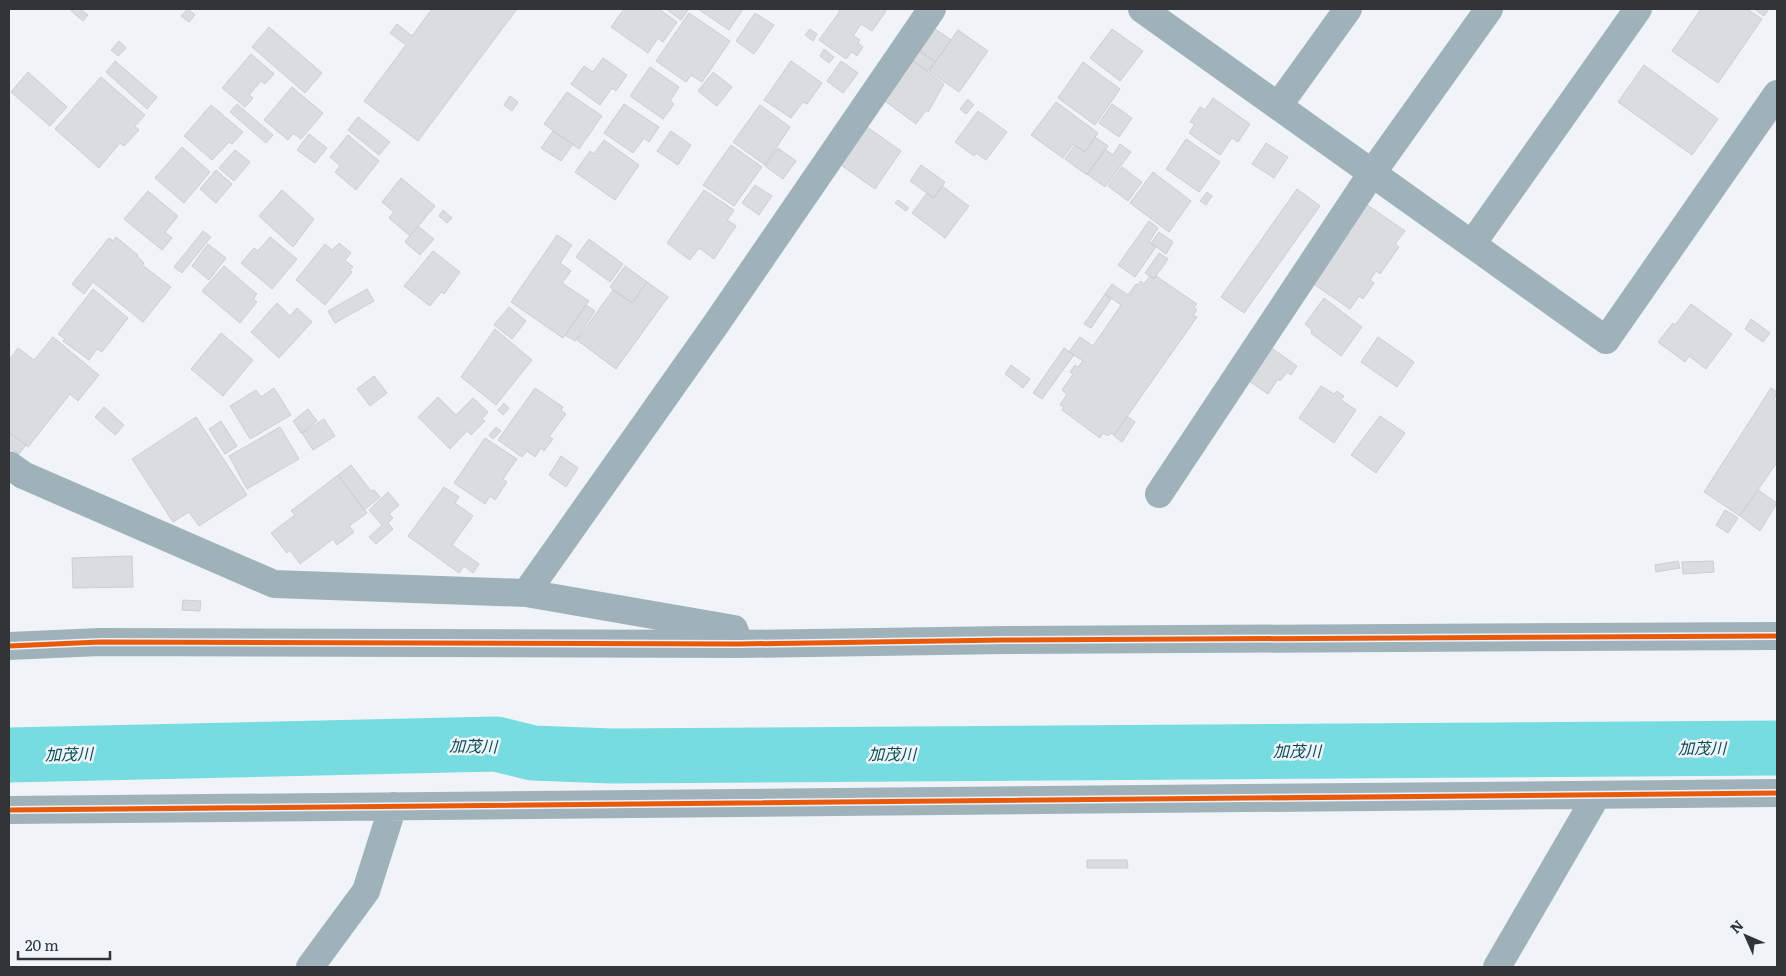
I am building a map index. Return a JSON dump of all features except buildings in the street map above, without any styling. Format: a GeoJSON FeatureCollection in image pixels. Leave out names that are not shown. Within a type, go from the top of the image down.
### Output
{"type":"FeatureCollection","features":[{"type":"Feature","properties":{"kind":"street"},"geometry":{"type":"LineString","coordinates":[[526,593],[716,324],[932,9]]}},
{"type":"Feature","properties":{"kind":"street"},"geometry":{"type":"LineString","coordinates":[[1142,9],[1606,340],[1777,94]]}},
{"type":"Feature","properties":{"kind":"street"},"geometry":{"type":"LineString","coordinates":[[1278,106],[1348,9]]}},
{"type":"Feature","properties":{"kind":"street"},"geometry":{"type":"LineString","coordinates":[[1159,494],[1372,173],[1490,9]]}},
{"type":"Feature","properties":{"kind":"street"},"geometry":{"type":"LineString","coordinates":[[1472,244],[1638,9]]}},
{"type":"Feature","properties":{"kind":"street"},"geometry":{"type":"LineString","coordinates":[[9,465],[22,474],[274,584],[526,593],[734,629],[739,644]]}},
{"type":"Feature","properties":{"kind":"street"},"geometry":{"type":"LineString","coordinates":[[9,646],[100,642],[739,644],[1005,640],[1777,636]]}},
{"type":"Feature","properties":{"kind":"street"},"geometry":{"type":"LineString","coordinates":[[9,810],[1777,793]]}},
{"type":"Feature","properties":{"kind":"street"},"geometry":{"type":"LineString","coordinates":[[1497,967],[1596,794]]}},
{"type":"Feature","properties":{"kind":"street"},"geometry":{"type":"LineString","coordinates":[[310,967],[366,891],[393,806]]}},
{"type":"Feature","properties":{"kind":"waterway","name":"加茂川"},"geometry":{"type":"LineString","coordinates":[[9,755],[496,744],[533,753],[611,756],[1777,748]]}},
{"type":"Feature","properties":{"kind":"cycle path"},"geometry":{"type":"LineString","coordinates":[[9,646],[100,642],[739,644],[1005,640],[1777,636]]}},
{"type":"Feature","properties":{"kind":"cycle path"},"geometry":{"type":"LineString","coordinates":[[9,810],[1777,793]]}}]}
